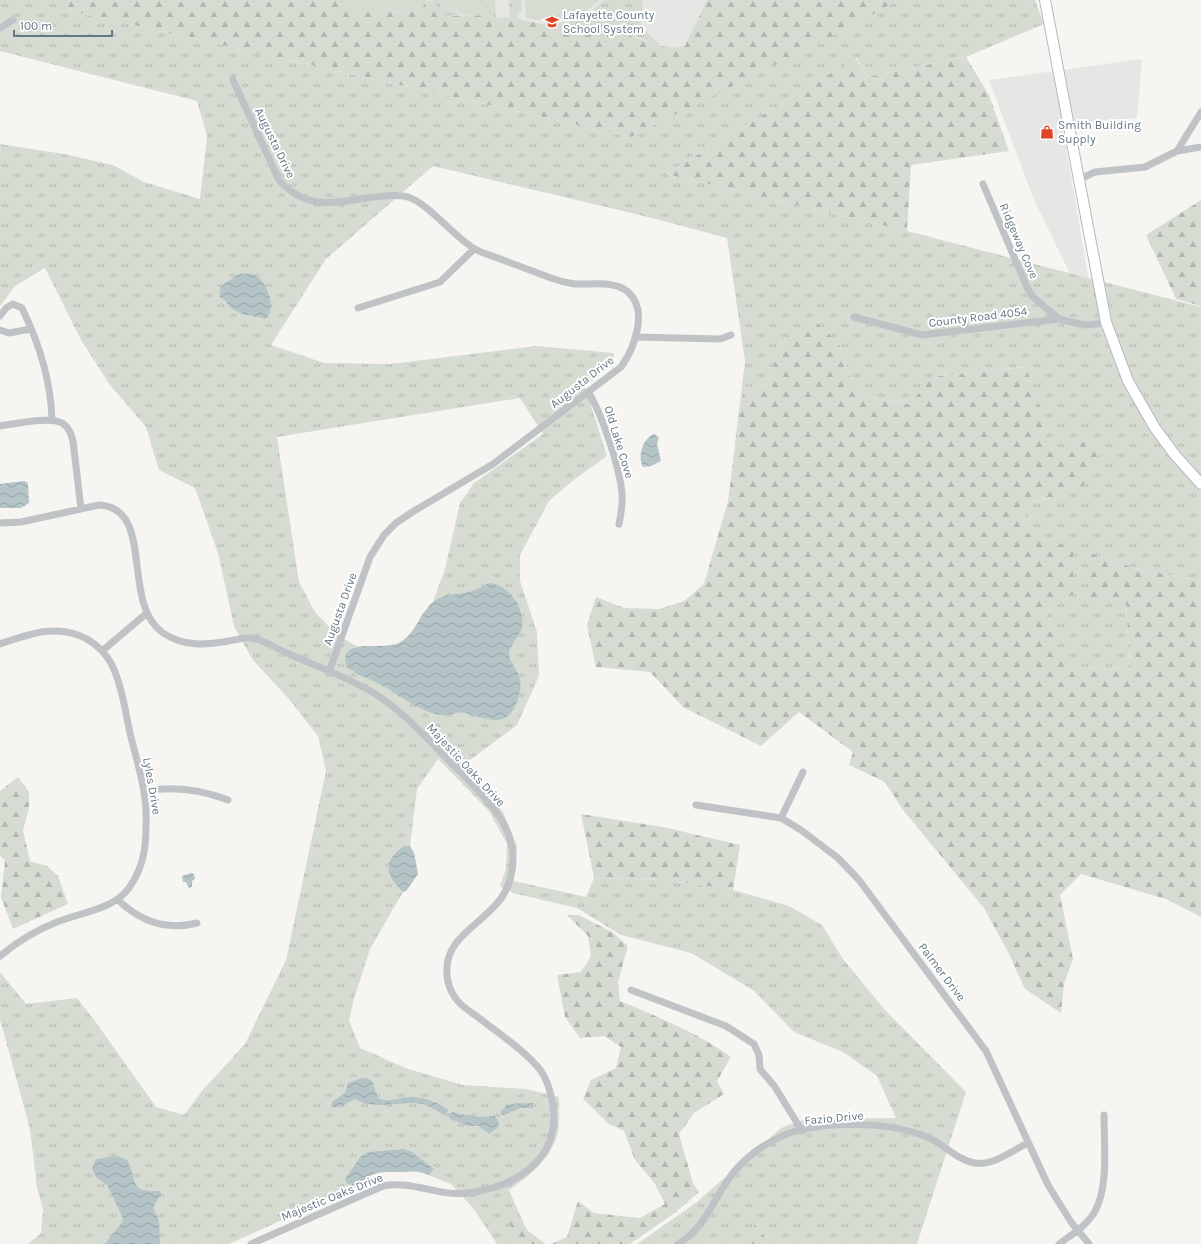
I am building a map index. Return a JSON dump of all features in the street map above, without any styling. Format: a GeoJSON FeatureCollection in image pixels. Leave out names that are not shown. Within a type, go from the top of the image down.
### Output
{"type":"FeatureCollection","features":[{"type":"Feature","properties":{"kind":"main road"},"geometry":{"type":"LineString","coordinates":[[1045,0],[1106,322],[1128,381],[1152,424],[1175,455],[1201,484]]}},
{"type":"Feature","properties":{"kind":"street"},"geometry":{"type":"LineString","coordinates":[[0,28],[13,20]]}},
{"type":"Feature","properties":{"kind":"street","name":"Augusta Drive"},"geometry":{"type":"LineString","coordinates":[[233,80],[279,180],[289,191],[305,199],[319,203],[393,194],[409,197],[474,249],[553,279],[573,284],[619,286],[628,292],[638,308],[635,337],[628,358],[621,367],[493,464],[414,511],[396,523],[384,535],[370,557],[329,672]]}},
{"type":"Feature","properties":{"kind":"street"},"geometry":{"type":"LineString","coordinates":[[1177,151],[1201,112]]}},
{"type":"Feature","properties":{"kind":"street"},"geometry":{"type":"LineString","coordinates":[[1078,180],[1095,172],[1146,167],[1177,151],[1201,147]]}},
{"type":"Feature","properties":{"kind":"street","name":"Ridgeway Cove"},"geometry":{"type":"LineString","coordinates":[[983,184],[1032,296],[1059,319]]}},
{"type":"Feature","properties":{"kind":"street"},"geometry":{"type":"LineString","coordinates":[[358,308],[440,282],[474,249]]}},
{"type":"Feature","properties":{"kind":"street"},"geometry":{"type":"LineString","coordinates":[[0,316],[6,308],[13,304],[22,308],[31,329],[50,390],[52,420]]}},
{"type":"Feature","properties":{"kind":"street","name":"County Road 4054"},"geometry":{"type":"LineString","coordinates":[[854,317],[922,335],[1059,319],[1084,325],[1106,322]]}},
{"type":"Feature","properties":{"kind":"street"},"geometry":{"type":"LineString","coordinates":[[0,330],[9,333],[31,329]]}},
{"type":"Feature","properties":{"kind":"street"},"geometry":{"type":"LineString","coordinates":[[635,337],[720,339],[731,335]]}},
{"type":"Feature","properties":{"kind":"street","name":"Old Lake Cove"},"geometry":{"type":"LineString","coordinates":[[588,392],[596,404],[621,482],[623,504],[619,524]]}},
{"type":"Feature","properties":{"kind":"street"},"geometry":{"type":"LineString","coordinates":[[0,426],[52,420],[65,425],[72,434],[81,509]]}},
{"type":"Feature","properties":{"kind":"street","name":"Majestic Oaks Drive"},"geometry":{"type":"LineString","coordinates":[[0,523],[21,522],[81,509],[107,506],[119,511],[127,518],[131,530],[143,605],[152,623],[161,632],[176,640],[196,644],[251,638],[373,692],[399,712],[486,799],[504,825],[512,849],[511,872],[508,884],[499,901],[452,947],[447,958],[447,980],[456,1000],[538,1066],[546,1079],[552,1096],[554,1123],[546,1149],[538,1162],[526,1173],[511,1182],[467,1193],[455,1193],[404,1184],[383,1186],[251,1244]]}},
{"type":"Feature","properties":{"kind":"street"},"geometry":{"type":"LineString","coordinates":[[102,652],[147,613]]}},
{"type":"Feature","properties":{"kind":"street","name":"Lyles Drive"},"geometry":{"type":"LineString","coordinates":[[0,644],[33,633],[61,630],[88,640],[102,652],[112,666],[120,687],[144,791],[147,823],[142,866],[129,888],[118,900],[105,906],[57,922],[35,932],[15,944],[0,956]]}},
{"type":"Feature","properties":{"kind":"street"},"geometry":{"type":"LineString","coordinates":[[781,818],[803,772]]}},
{"type":"Feature","properties":{"kind":"street"},"geometry":{"type":"LineString","coordinates":[[144,791],[169,788],[187,789],[204,792],[228,800]]}},
{"type":"Feature","properties":{"kind":"street","name":"Palmer Drive"},"geometry":{"type":"LineString","coordinates":[[696,805],[781,818],[801,830],[838,858],[860,880],[986,1051],[1004,1086],[1028,1143],[1053,1194],[1078,1231],[1089,1244]]}},
{"type":"Feature","properties":{"kind":"street"},"geometry":{"type":"LineString","coordinates":[[118,900],[138,916],[163,926],[184,926],[197,923]]}},
{"type":"Feature","properties":{"kind":"street"},"geometry":{"type":"LineString","coordinates":[[631,990],[726,1026],[754,1044],[759,1055],[760,1069],[775,1087],[802,1131]]}},
{"type":"Feature","properties":{"kind":"street"},"geometry":{"type":"LineString","coordinates":[[1059,1244],[1078,1231],[1094,1214],[1101,1199],[1104,1115]]}},
{"type":"Feature","properties":{"kind":"street","name":"Fazio Drive"},"geometry":{"type":"LineString","coordinates":[[678,1244],[687,1239],[703,1221],[728,1180],[741,1164],[768,1143],[789,1133],[845,1125],[895,1127],[932,1140],[974,1163],[991,1161],[1028,1143]]}},
{"type":"Feature","properties":{"kind":"shaded area","name":"Lafayette County School System"},"geometry":{"type":"Polygon","coordinates":[[[351,0],[751,0],[713,36],[677,49],[512,33],[351,11],[351,0]]]}},
{"type":"Feature","properties":{"kind":"shaded area"},"geometry":{"type":"Polygon","coordinates":[[[1142,59],[1137,118],[1062,123],[1090,287],[1077,288],[1034,200],[989,80],[1142,59]]]}},
{"type":"Feature","properties":{"kind":"green space"},"geometry":{"type":"Polygon","coordinates":[[[0,0],[70,0],[67,10],[631,137],[891,0],[1035,0],[1044,24],[966,57],[867,77],[857,58],[666,174],[907,231],[1201,307],[1201,584],[1197,580],[1137,569],[1091,554],[1126,603],[1130,666],[1102,671],[1064,664],[1046,612],[1073,594],[1018,530],[1033,502],[1067,494],[1062,450],[1053,450],[1025,367],[932,377],[911,404],[862,396],[851,378],[839,344],[781,341],[768,383],[743,394],[728,501],[745,361],[727,238],[652,218],[433,166],[326,259],[271,345],[324,363],[391,364],[537,346],[614,353],[614,364],[585,387],[607,456],[575,479],[549,501],[520,555],[520,581],[537,632],[539,676],[517,725],[462,766],[503,812],[517,846],[514,881],[586,897],[594,878],[667,880],[733,890],[789,906],[822,925],[843,959],[885,1010],[966,1092],[917,1244],[637,1244],[697,1202],[781,1128],[807,1118],[896,1118],[877,1076],[843,1052],[794,1032],[753,990],[691,953],[621,935],[577,908],[513,893],[500,886],[506,869],[507,844],[489,811],[438,759],[417,789],[410,846],[414,853],[418,874],[406,891],[403,892],[370,949],[349,1020],[360,1048],[408,1069],[463,1085],[526,1089],[559,1097],[558,1132],[551,1150],[539,1166],[525,1179],[509,1190],[533,1244],[497,1244],[473,1208],[451,1184],[416,1170],[408,1172],[389,1170],[373,1174],[357,1186],[229,1244],[28,1244],[41,1233],[43,1209],[37,1188],[30,1129],[0,1019],[0,972],[26,1004],[77,998],[156,1107],[184,1115],[202,1091],[245,1044],[286,960],[326,771],[318,736],[289,699],[252,659],[234,626],[218,553],[195,488],[159,470],[146,427],[110,385],[81,340],[45,268],[15,286],[0,306],[0,144],[64,154],[113,165],[144,182],[200,199],[207,136],[197,101],[0,51],[0,0]],[[520,398],[277,437],[299,582],[315,612],[335,633],[356,646],[383,646],[397,644],[405,639],[413,631],[421,616],[433,602],[445,569],[460,503],[474,483],[543,434],[520,398]]]}},
{"type":"Feature","properties":{"kind":"green space"},"geometry":{"type":"Polygon","coordinates":[[[70,0],[351,0],[351,11],[422,12],[424,3],[432,0],[444,16],[486,15],[496,18],[510,17],[546,25],[568,22],[586,16],[650,43],[675,47],[685,46],[707,0],[898,0],[861,21],[631,137],[67,10],[70,0]]]}},
{"type":"Feature","properties":{"kind":"green space"},"geometry":{"type":"Polygon","coordinates":[[[351,0],[429,0],[424,3],[423,12],[351,11],[351,0]]]}},
{"type":"Feature","properties":{"kind":"green space"},"geometry":{"type":"Polygon","coordinates":[[[359,0],[417,0],[417,8],[359,8],[359,0]]]}},
{"type":"Feature","properties":{"kind":"green space"},"geometry":{"type":"Polygon","coordinates":[[[432,0],[439,0],[448,8],[460,15],[444,16],[432,0]]]}},
{"type":"Feature","properties":{"kind":"green space"},"geometry":{"type":"Polygon","coordinates":[[[439,0],[488,0],[486,15],[461,14],[450,9],[439,0]]]}},
{"type":"Feature","properties":{"kind":"green space"},"geometry":{"type":"Polygon","coordinates":[[[488,0],[495,0],[496,18],[486,15],[488,0]]]}},
{"type":"Feature","properties":{"kind":"green space"},"geometry":{"type":"Polygon","coordinates":[[[509,0],[521,0],[522,12],[517,13],[517,20],[510,17],[509,0]]]}},
{"type":"Feature","properties":{"kind":"green space"},"geometry":{"type":"Polygon","coordinates":[[[525,0],[600,0],[574,17],[547,21],[526,18],[525,0]]]}},
{"type":"Feature","properties":{"kind":"green space"},"geometry":{"type":"Polygon","coordinates":[[[604,0],[643,0],[640,26],[662,47],[586,16],[604,0]]]}},
{"type":"Feature","properties":{"kind":"green space"},"geometry":{"type":"Polygon","coordinates":[[[966,57],[989,95],[1009,151],[911,165],[907,231],[666,174],[856,58],[867,77],[966,57]]]}},
{"type":"Feature","properties":{"kind":"green space"},"geometry":{"type":"Polygon","coordinates":[[[1201,200],[1201,306],[1176,299],[1146,235],[1201,200]]]}},
{"type":"Feature","properties":{"kind":"green space"},"geometry":{"type":"Polygon","coordinates":[[[814,320],[839,344],[851,378],[862,396],[910,404],[932,377],[1026,367],[1053,450],[1084,442],[1102,449],[1089,482],[1067,494],[1033,502],[1018,530],[1073,548],[1073,594],[1046,612],[1065,664],[1102,671],[1130,666],[1126,603],[1090,601],[1090,553],[1137,569],[1197,580],[1201,584],[1201,917],[1166,899],[1081,874],[1060,895],[1073,959],[1064,984],[1061,1013],[1025,989],[1009,954],[984,908],[903,810],[885,782],[849,765],[853,752],[799,712],[761,746],[683,707],[650,672],[596,667],[587,625],[596,597],[624,608],[659,609],[684,601],[704,584],[728,501],[743,394],[768,383],[781,341],[814,320]]]}},
{"type":"Feature","properties":{"kind":"green space"},"geometry":{"type":"Polygon","coordinates":[[[18,777],[29,792],[29,808],[23,830],[30,861],[47,866],[58,876],[68,904],[13,929],[1,897],[5,861],[0,855],[0,791],[18,777]]]}},
{"type":"Feature","properties":{"kind":"green space"},"geometry":{"type":"Polygon","coordinates":[[[581,814],[663,827],[740,845],[733,890],[667,880],[594,878],[581,814]]]}},
{"type":"Feature","properties":{"kind":"green space"},"geometry":{"type":"Polygon","coordinates":[[[567,915],[579,915],[612,932],[628,946],[618,982],[620,1001],[663,1019],[705,1040],[731,1057],[717,1081],[724,1094],[694,1113],[679,1134],[693,1183],[699,1192],[676,1212],[630,1244],[551,1244],[567,1237],[578,1201],[594,1213],[640,1218],[665,1204],[655,1184],[635,1160],[624,1131],[609,1124],[583,1099],[591,1080],[616,1068],[621,1047],[604,1036],[580,1038],[565,1017],[557,975],[581,972],[591,956],[588,936],[567,915]]]}},
{"type":"Feature","properties":{"kind":"green space"},"geometry":{"type":"Polygon","coordinates":[[[501,1211],[546,1244],[522,1244],[501,1211]]]}},
{"type":"Feature","properties":{"kind":"green space"},"geometry":{"type":"Polygon","coordinates":[[[755,1224],[765,1238],[772,1244],[746,1244],[755,1224]]]}},
{"type":"Feature","properties":{"kind":"water"},"geometry":{"type":"Polygon","coordinates":[[[239,274],[252,274],[257,276],[266,287],[271,302],[271,309],[269,315],[265,319],[235,311],[219,296],[221,286],[239,274]]]}},
{"type":"Feature","properties":{"kind":"water"},"geometry":{"type":"Polygon","coordinates":[[[654,434],[659,437],[657,444],[661,461],[651,466],[643,467],[641,463],[642,448],[647,439],[654,434]]]}},
{"type":"Feature","properties":{"kind":"water"},"geometry":{"type":"Polygon","coordinates":[[[24,481],[28,483],[29,503],[21,508],[0,508],[0,484],[24,481]]]}},
{"type":"Feature","properties":{"kind":"water"},"geometry":{"type":"Polygon","coordinates":[[[489,583],[503,587],[509,592],[518,605],[522,619],[521,631],[511,647],[509,654],[510,660],[519,676],[520,690],[516,705],[511,713],[506,717],[495,720],[471,714],[456,713],[441,715],[433,713],[417,707],[387,688],[347,667],[345,658],[348,652],[354,648],[362,646],[397,644],[413,631],[428,608],[436,600],[445,596],[469,592],[489,583]]]}},
{"type":"Feature","properties":{"kind":"water"},"geometry":{"type":"Polygon","coordinates":[[[404,846],[410,846],[414,853],[418,874],[406,891],[403,892],[392,880],[388,869],[392,858],[404,846]]]}},
{"type":"Feature","properties":{"kind":"water"},"geometry":{"type":"Polygon","coordinates":[[[191,873],[194,874],[195,879],[192,881],[192,887],[189,888],[186,882],[183,882],[182,876],[191,873]]]}},
{"type":"Feature","properties":{"kind":"water"},"geometry":{"type":"Polygon","coordinates":[[[362,1078],[367,1078],[372,1081],[378,1098],[382,1100],[408,1097],[427,1099],[448,1110],[447,1114],[444,1115],[428,1106],[416,1103],[377,1105],[355,1099],[340,1107],[331,1106],[332,1102],[345,1093],[348,1083],[362,1078]]]}},
{"type":"Feature","properties":{"kind":"water"},"geometry":{"type":"Polygon","coordinates":[[[519,1103],[532,1103],[533,1108],[520,1108],[502,1115],[501,1112],[506,1106],[519,1103]]]}},
{"type":"Feature","properties":{"kind":"water"},"geometry":{"type":"Polygon","coordinates":[[[452,1112],[476,1117],[495,1116],[499,1122],[498,1127],[489,1134],[479,1126],[468,1126],[450,1119],[449,1115],[452,1112]]]}},
{"type":"Feature","properties":{"kind":"water"},"geometry":{"type":"Polygon","coordinates":[[[404,1149],[412,1152],[434,1169],[429,1175],[421,1172],[382,1172],[368,1177],[357,1186],[347,1184],[345,1179],[361,1156],[368,1152],[404,1149]]]}},
{"type":"Feature","properties":{"kind":"water"},"geometry":{"type":"Polygon","coordinates":[[[118,1156],[127,1160],[138,1187],[143,1190],[160,1191],[161,1194],[153,1208],[159,1220],[160,1244],[105,1244],[123,1221],[107,1185],[96,1177],[92,1169],[96,1159],[118,1156]]]}},
{"type":"Feature","properties":{"kind":"place","name":"Lafayette County School System"},"geometry":{"type":"Point","coordinates":[552,22]}},
{"type":"Feature","properties":{"kind":"place","name":"Smith Building Supply"},"geometry":{"type":"Point","coordinates":[1047,132]}}]}
